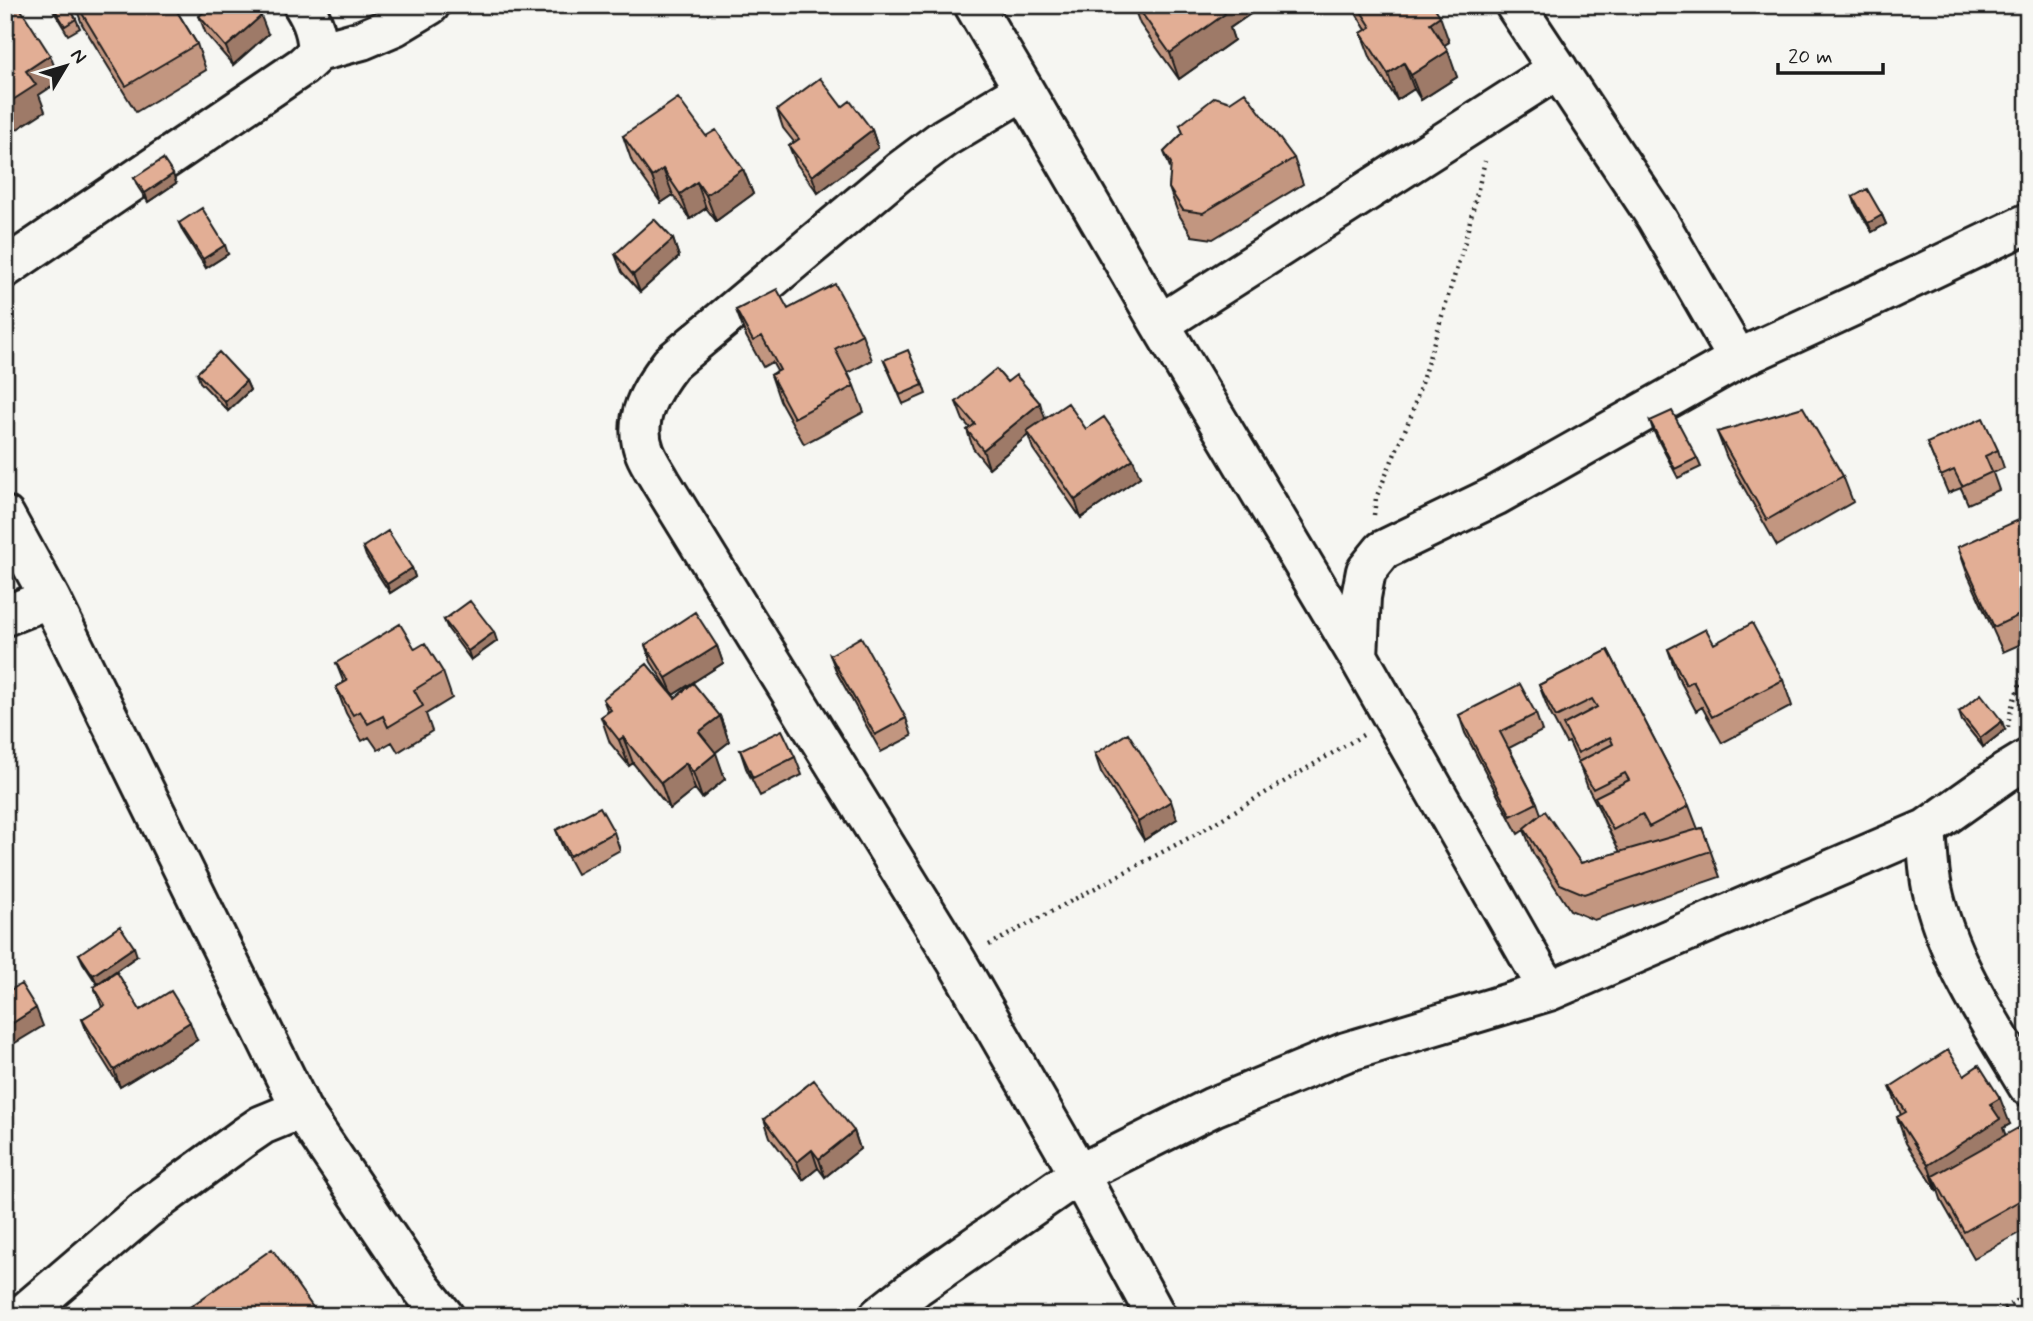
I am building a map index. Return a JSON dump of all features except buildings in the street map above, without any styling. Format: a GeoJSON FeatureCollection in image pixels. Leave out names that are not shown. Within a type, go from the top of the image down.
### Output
{"type":"FeatureCollection","features":[{"type":"Feature","properties":{"kind":"street"},"geometry":{"type":"LineString","coordinates":[[303,5],[313,21],[318,52]]}},
{"type":"Feature","properties":{"kind":"street"},"geometry":{"type":"LineString","coordinates":[[5,268],[284,81],[318,52],[362,40],[395,26],[430,5]]}},
{"type":"Feature","properties":{"kind":"street"},"geometry":{"type":"LineString","coordinates":[[974,5],[1358,656],[1549,990]]}},
{"type":"Feature","properties":{"kind":"street"},"geometry":{"type":"LineString","coordinates":[[1515,5],[1656,216],[1738,359]]}},
{"type":"Feature","properties":{"kind":"street"},"geometry":{"type":"LineString","coordinates":[[1160,324],[1558,69]]}},
{"type":"Feature","properties":{"kind":"street"},"geometry":{"type":"LineString","coordinates":[[1024,89],[944,138],[901,171],[671,363],[653,387],[639,426],[644,453],[957,962],[1079,1174],[1156,1316]]}},
{"type":"Feature","properties":{"kind":"street"},"geometry":{"type":"LineString","coordinates":[[1358,656],[1361,597],[1366,572],[1383,551],[1495,496],[1738,359],[2028,223]]}},
{"type":"Feature","properties":{"kind":"street"},"geometry":{"type":"LineString","coordinates":[[5,516],[50,598],[301,1109],[422,1289],[444,1316]]}},
{"type":"Feature","properties":{"kind":"street"},"geometry":{"type":"LineString","coordinates":[[5,616],[50,598]]}},
{"type":"Feature","properties":{"kind":"street"},"geometry":{"type":"LineString","coordinates":[[879,1316],[916,1287],[1079,1174],[1213,1107],[1346,1052],[1549,990],[1926,830],[2016,766]]}},
{"type":"Feature","properties":{"kind":"street"},"geometry":{"type":"LineString","coordinates":[[1926,830],[1931,887],[1942,925],[1973,994],[2028,1086]]}},
{"type":"Feature","properties":{"kind":"street"},"geometry":{"type":"LineString","coordinates":[[21,1316],[145,1210],[262,1125],[301,1109]]}},
{"type":"Feature","properties":{"kind":"path"},"geometry":{"type":"LineString","coordinates":[[1366,572],[1376,498],[1411,416],[1464,245],[1499,105]]}},
{"type":"Feature","properties":{"kind":"path"},"geometry":{"type":"LineString","coordinates":[[2016,766],[2008,720],[2023,677],[2028,672]]}},
{"type":"Feature","properties":{"kind":"path"},"geometry":{"type":"LineString","coordinates":[[957,962],[1196,834],[1392,717]]}},
{"type":"Feature","properties":{"kind":"path"},"geometry":{"type":"LineString","coordinates":[[1992,1316],[2028,1294]]}}]}
